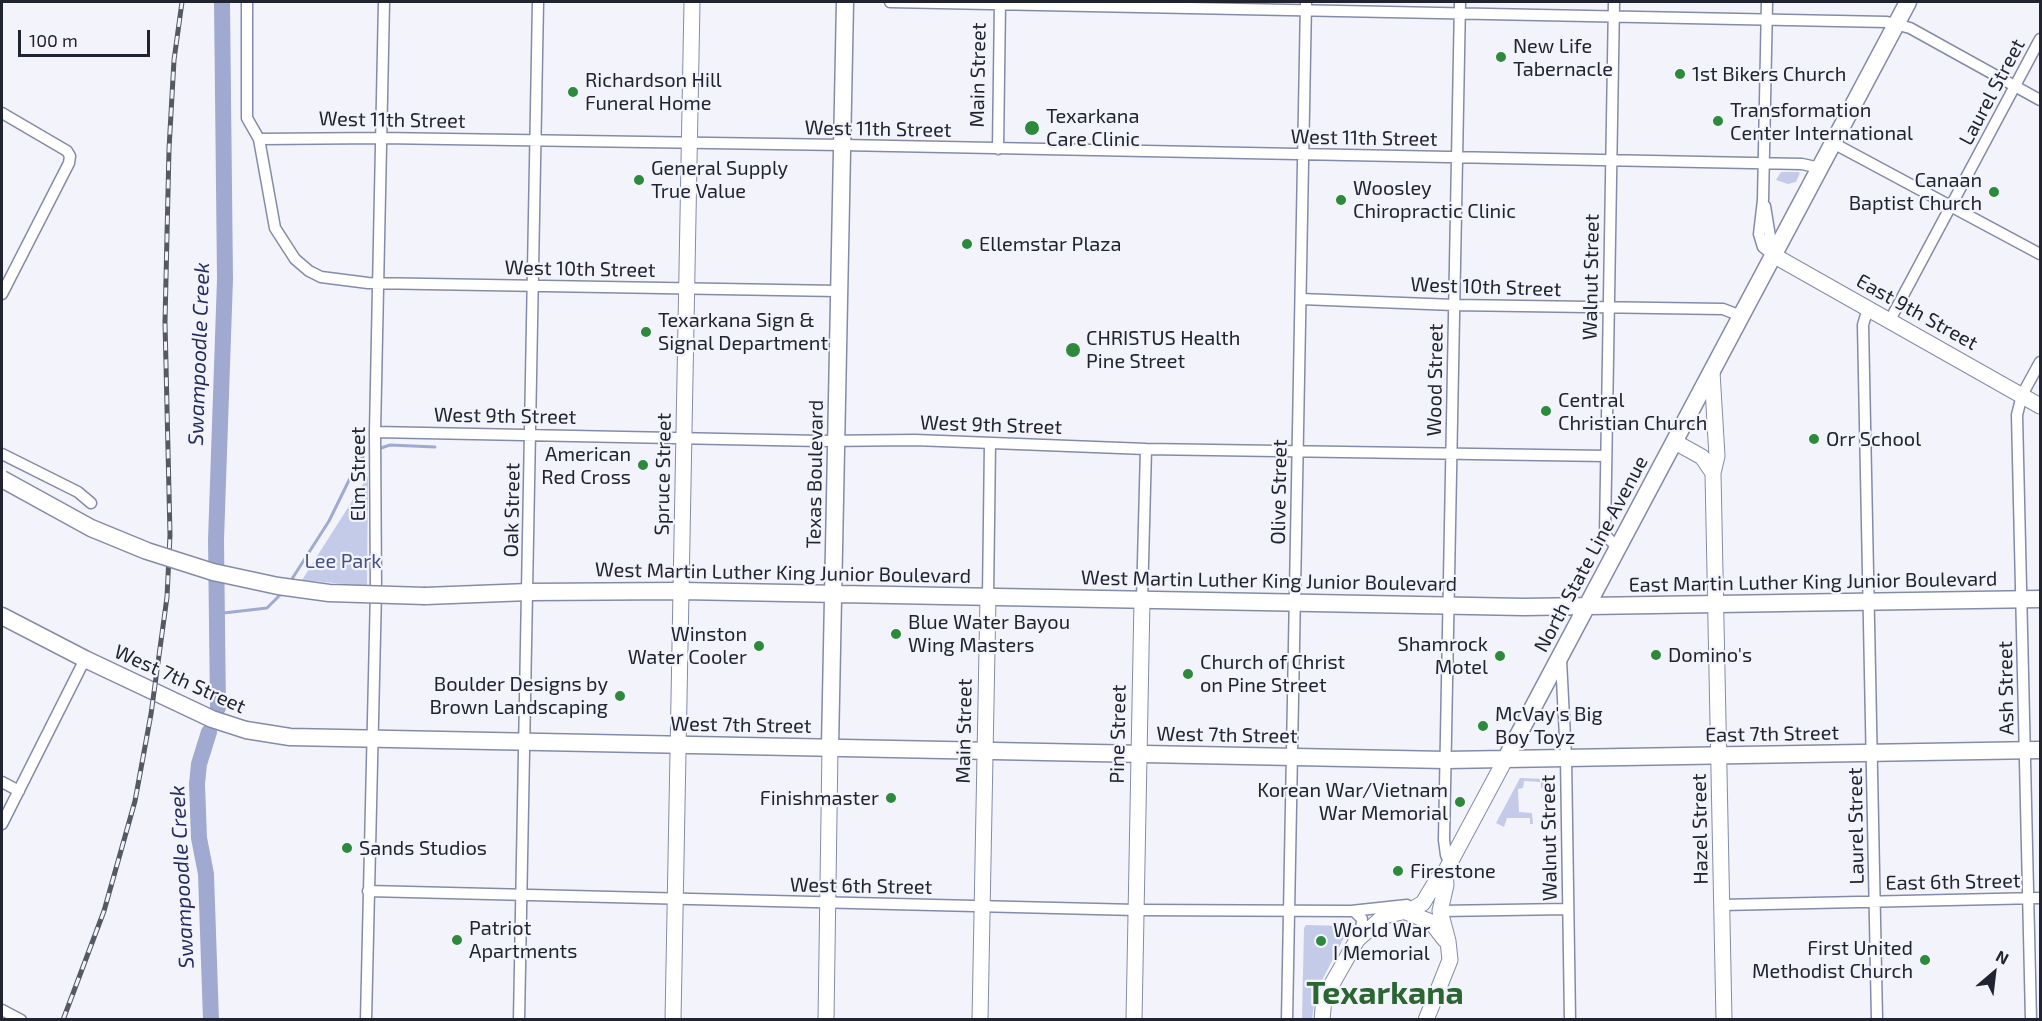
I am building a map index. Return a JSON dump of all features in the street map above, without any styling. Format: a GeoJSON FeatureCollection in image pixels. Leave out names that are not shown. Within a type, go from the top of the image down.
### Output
{"type":"FeatureCollection","features":[{"type":"Feature","properties":{"kind":"main road","name":"Texas Boulevard"},"geometry":{"type":"LineString","coordinates":[[830,747],[835,593],[838,291],[845,2]]}},
{"type":"Feature","properties":{"kind":"main road","name":"North State Line Avenue"},"geometry":{"type":"LineString","coordinates":[[1505,760],[1908,2]]}},
{"type":"Feature","properties":{"kind":"main road","name":"West Martin Luther King Junior Boulevard"},"geometry":{"type":"LineString","coordinates":[[2,480],[91,528],[147,551],[213,573],[329,593],[424,596],[529,592],[682,591],[1587,607]]}},
{"type":"Feature","properties":{"kind":"main road","name":"East Martin Luther King Junior Boulevard"},"geometry":{"type":"LineString","coordinates":[[1587,607],[2040,599]]}},
{"type":"Feature","properties":{"kind":"main road","name":"West 7th Street"},"geometry":{"type":"LineString","coordinates":[[2,616],[85,659],[212,719],[246,730],[290,737],[985,752],[1505,760]]}},
{"type":"Feature","properties":{"kind":"main road","name":"East 7th Street"},"geometry":{"type":"LineString","coordinates":[[1505,760],[1566,757],[2033,751]]}},
{"type":"Feature","properties":{"kind":"street"},"geometry":{"type":"LineString","coordinates":[[247,2],[245,105],[247,118],[260,139]]}},
{"type":"Feature","properties":{"kind":"street","name":"Elm Street"},"geometry":{"type":"LineString","coordinates":[[366,1020],[376,591],[375,432],[380,283],[384,2]]}},
{"type":"Feature","properties":{"kind":"street","name":"Oak Street"},"geometry":{"type":"LineString","coordinates":[[519,1020],[529,592],[538,2]]}},
{"type":"Feature","properties":{"kind":"street","name":"Spruce Street"},"geometry":{"type":"LineString","coordinates":[[673,1020],[692,2]]}},
{"type":"Feature","properties":{"kind":"street"},"geometry":{"type":"LineString","coordinates":[[890,2],[1460,7],[1614,15],[1896,23],[2040,100]]}},
{"type":"Feature","properties":{"kind":"street","name":"Walnut Street"},"geometry":{"type":"LineString","coordinates":[[1614,2],[1605,535],[1618,548]]}},
{"type":"Feature","properties":{"kind":"street"},"geometry":{"type":"LineString","coordinates":[[1767,2],[1760,242],[1773,255]]}},
{"type":"Feature","properties":{"kind":"street","name":"Main Street"},"geometry":{"type":"LineString","coordinates":[[998,149],[1000,3]]}},
{"type":"Feature","properties":{"kind":"street","name":"Olive Street"},"geometry":{"type":"LineString","coordinates":[[1287,1020],[1306,6]]}},
{"type":"Feature","properties":{"kind":"street","name":"Wood Street"},"geometry":{"type":"LineString","coordinates":[[1448,868],[1443,840],[1460,7]]}},
{"type":"Feature","properties":{"kind":"street","name":"Laurel Street"},"geometry":{"type":"LineString","coordinates":[[1890,320],[2040,39]]}},
{"type":"Feature","properties":{"kind":"street"},"geometry":{"type":"LineString","coordinates":[[2,113],[67,151],[69,163],[2,291]]}},
{"type":"Feature","properties":{"kind":"street","name":"West 11th Street"},"geometry":{"type":"LineString","coordinates":[[260,139],[381,138],[842,145],[1456,159],[1805,164],[1820,168]]}},
{"type":"Feature","properties":{"kind":"street","name":"West 10th Street"},"geometry":{"type":"LineString","coordinates":[[260,139],[275,228],[295,259],[321,277],[380,283],[838,291]]}},
{"type":"Feature","properties":{"kind":"street"},"geometry":{"type":"LineString","coordinates":[[1833,143],[2040,254]]}},
{"type":"Feature","properties":{"kind":"street","name":"East 9th Street"},"geometry":{"type":"LineString","coordinates":[[1773,255],[2040,406]]}},
{"type":"Feature","properties":{"kind":"street","name":"West 10th Street"},"geometry":{"type":"LineString","coordinates":[[1301,299],[1723,309],[1741,316]]}},
{"type":"Feature","properties":{"kind":"street","name":"Laurel Street"},"geometry":{"type":"LineString","coordinates":[[1868,308],[1863,325],[1877,1020]]}},
{"type":"Feature","properties":{"kind":"street","name":"Ash Street"},"geometry":{"type":"LineString","coordinates":[[2031,1020],[2035,898],[2033,751],[2022,599],[2017,415],[2022,395],[2040,362]]}},
{"type":"Feature","properties":{"kind":"street","name":"Hazel Street"},"geometry":{"type":"LineString","coordinates":[[1712,372],[1717,456],[1713,473],[1724,1020]]}},
{"type":"Feature","properties":{"kind":"street","name":"West 9th Street"},"geometry":{"type":"LineString","coordinates":[[375,432],[1606,456]]}},
{"type":"Feature","properties":{"kind":"street"},"geometry":{"type":"LineString","coordinates":[[1675,442],[1702,457],[1713,473]]}},
{"type":"Feature","properties":{"kind":"street","name":"Main Street"},"geometry":{"type":"LineString","coordinates":[[980,1020],[990,443]]}},
{"type":"Feature","properties":{"kind":"street","name":"Pine Street"},"geometry":{"type":"LineString","coordinates":[[1134,1020],[1146,448]]}},
{"type":"Feature","properties":{"kind":"street"},"geometry":{"type":"LineString","coordinates":[[2,455],[78,492],[91,503]]}},
{"type":"Feature","properties":{"kind":"street","name":"Walnut Street"},"geometry":{"type":"LineString","coordinates":[[1560,656],[1566,757],[1570,1020]]}},
{"type":"Feature","properties":{"kind":"street"},"geometry":{"type":"LineString","coordinates":[[2,824],[85,659]]}},
{"type":"Feature","properties":{"kind":"street","name":"Texas Boulevard"},"geometry":{"type":"LineString","coordinates":[[826,1020],[830,747]]}},
{"type":"Feature","properties":{"kind":"street","name":"North State Line Avenue"},"geometry":{"type":"LineString","coordinates":[[1322,1020],[1324,998],[1350,949],[1362,934],[1384,916],[1419,907],[1427,898],[1438,878],[1448,868],[1505,760]]}},
{"type":"Feature","properties":{"kind":"street"},"geometry":{"type":"LineString","coordinates":[[2,782],[19,791]]}},
{"type":"Feature","properties":{"kind":"street","name":"North State Line Avenue"},"geometry":{"type":"LineString","coordinates":[[1426,1020],[1448,968],[1450,951],[1440,911],[1448,868]]}},
{"type":"Feature","properties":{"kind":"street","name":"West 6th Street"},"geometry":{"type":"LineString","coordinates":[[368,891],[982,907],[1289,912],[1410,905],[1427,898]]}},
{"type":"Feature","properties":{"kind":"street","name":"East 6th Street"},"geometry":{"type":"LineString","coordinates":[[1722,905],[2035,898]]}},
{"type":"Feature","properties":{"kind":"street"},"geometry":{"type":"LineString","coordinates":[[1440,911],[1568,909]]}},
{"type":"Feature","properties":{"kind":"street"},"geometry":{"type":"LineString","coordinates":[[1354,910],[1362,919],[1362,934]]}},
{"type":"Feature","properties":{"kind":"street"},"geometry":{"type":"LineString","coordinates":[[1406,912],[1431,922],[1443,936],[1450,951]]}},
{"type":"Feature","properties":{"kind":"street"},"geometry":{"type":"LineString","coordinates":[[2,1010],[21,1020]]}},
{"type":"Feature","properties":{"kind":"green space"},"geometry":{"type":"Polygon","coordinates":[[[1781,172],[1800,173],[1796,182],[1788,184],[1776,180],[1781,172]]]}},
{"type":"Feature","properties":{"kind":"green space","name":"Lee Park"},"geometry":{"type":"Polygon","coordinates":[[[368,476],[367,586],[302,580],[368,476]]]}},
{"type":"Feature","properties":{"kind":"green space"},"geometry":{"type":"Polygon","coordinates":[[[1520,778],[1548,779],[1548,789],[1541,788],[1541,782],[1524,781],[1523,788],[1518,789],[1519,812],[1532,813],[1533,824],[1530,824],[1530,818],[1507,818],[1504,827],[1496,823],[1520,778]]]}},
{"type":"Feature","properties":{"kind":"green space"},"geometry":{"type":"Polygon","coordinates":[[[1306,925],[1349,928],[1316,992],[1312,1019],[1302,1019],[1304,928],[1306,925]]]}},
{"type":"Feature","properties":{"kind":"waterway","name":"Swampoodle Creek"},"geometry":{"type":"LineString","coordinates":[[218,708],[216,540],[225,279],[222,2]]}},
{"type":"Feature","properties":{"kind":"waterway"},"geometry":{"type":"LineString","coordinates":[[381,448],[390,445],[435,447]]}},
{"type":"Feature","properties":{"kind":"waterway"},"geometry":{"type":"LineString","coordinates":[[290,582],[329,521],[357,464],[363,457]]}},
{"type":"Feature","properties":{"kind":"waterway"},"geometry":{"type":"LineString","coordinates":[[215,614],[267,608],[283,592]]}},
{"type":"Feature","properties":{"kind":"waterway","name":"Swampoodle Creek"},"geometry":{"type":"LineString","coordinates":[[209,732],[199,764],[197,784],[199,838],[206,874],[211,1020]]}},
{"type":"Feature","properties":{"kind":"railway"},"geometry":{"type":"LineString","coordinates":[[63,1020],[104,911],[135,801],[151,714],[167,597],[170,535],[165,322],[169,149],[174,60],[182,2]]}},
{"type":"Feature","properties":{"kind":"place","name":"New Life Tabernacle"},"geometry":{"type":"Point","coordinates":[1501,57]}},
{"type":"Feature","properties":{"kind":"place","name":"1st Bikers Church"},"geometry":{"type":"Point","coordinates":[1680,74]}},
{"type":"Feature","properties":{"kind":"place","name":"Richardson Hill Funeral Home"},"geometry":{"type":"Point","coordinates":[573,92]}},
{"type":"Feature","properties":{"kind":"place","name":"Transformation Center International"},"geometry":{"type":"Point","coordinates":[1718,121]}},
{"type":"Feature","properties":{"kind":"place","name":"Texarkana Care Clinic"},"geometry":{"type":"Point","coordinates":[1032,128]}},
{"type":"Feature","properties":{"kind":"place","name":"General Supply True Value"},"geometry":{"type":"Point","coordinates":[639,180]}},
{"type":"Feature","properties":{"kind":"place","name":"Canaan Baptist Church"},"geometry":{"type":"Point","coordinates":[1994,192]}},
{"type":"Feature","properties":{"kind":"place","name":"Woosley Chiropractic Clinic"},"geometry":{"type":"Point","coordinates":[1341,200]}},
{"type":"Feature","properties":{"kind":"place","name":"Ellemstar Plaza"},"geometry":{"type":"Point","coordinates":[967,244]}},
{"type":"Feature","properties":{"kind":"place","name":"Texarkana Sign & Signal Department"},"geometry":{"type":"Point","coordinates":[646,332]}},
{"type":"Feature","properties":{"kind":"place","name":"CHRISTUS Health Pine Street"},"geometry":{"type":"Point","coordinates":[1073,350]}},
{"type":"Feature","properties":{"kind":"place","name":"Central Christian Church"},"geometry":{"type":"Point","coordinates":[1546,411]}},
{"type":"Feature","properties":{"kind":"place","name":"Orr School"},"geometry":{"type":"Point","coordinates":[1814,439]}},
{"type":"Feature","properties":{"kind":"place","name":"American Red Cross"},"geometry":{"type":"Point","coordinates":[643,465]}},
{"type":"Feature","properties":{"kind":"place","name":"Blue Water Bayou Wing Masters"},"geometry":{"type":"Point","coordinates":[896,634]}},
{"type":"Feature","properties":{"kind":"place","name":"Winston Water Cooler"},"geometry":{"type":"Point","coordinates":[759,646]}},
{"type":"Feature","properties":{"kind":"place","name":"Domino's"},"geometry":{"type":"Point","coordinates":[1656,655]}},
{"type":"Feature","properties":{"kind":"place","name":"Shamrock Motel"},"geometry":{"type":"Point","coordinates":[1500,656]}},
{"type":"Feature","properties":{"kind":"place","name":"Church of Christ on Pine Street"},"geometry":{"type":"Point","coordinates":[1188,674]}},
{"type":"Feature","properties":{"kind":"place","name":"Boulder Designs by Brown Landscaping"},"geometry":{"type":"Point","coordinates":[620,696]}},
{"type":"Feature","properties":{"kind":"place","name":"McVay's Big Boy Toyz"},"geometry":{"type":"Point","coordinates":[1483,726]}},
{"type":"Feature","properties":{"kind":"place","name":"Finishmaster"},"geometry":{"type":"Point","coordinates":[891,798]}},
{"type":"Feature","properties":{"kind":"place","name":"Korean War/Vietnam War Memorial"},"geometry":{"type":"Point","coordinates":[1460,802]}},
{"type":"Feature","properties":{"kind":"place","name":"Sands Studios"},"geometry":{"type":"Point","coordinates":[347,848]}},
{"type":"Feature","properties":{"kind":"place","name":"Firestone"},"geometry":{"type":"Point","coordinates":[1398,871]}},
{"type":"Feature","properties":{"kind":"place","name":"Patriot Apartments"},"geometry":{"type":"Point","coordinates":[457,940]}},
{"type":"Feature","properties":{"kind":"place","name":"World War I Memorial"},"geometry":{"type":"Point","coordinates":[1321,941]}},
{"type":"Feature","properties":{"kind":"place","name":"First United Methodist Church"},"geometry":{"type":"Point","coordinates":[1925,960]}},
{"type":"Feature","properties":{"kind":"district","name":"Texarkana"},"geometry":{"type":"Point","coordinates":[1385,993]}}]}
